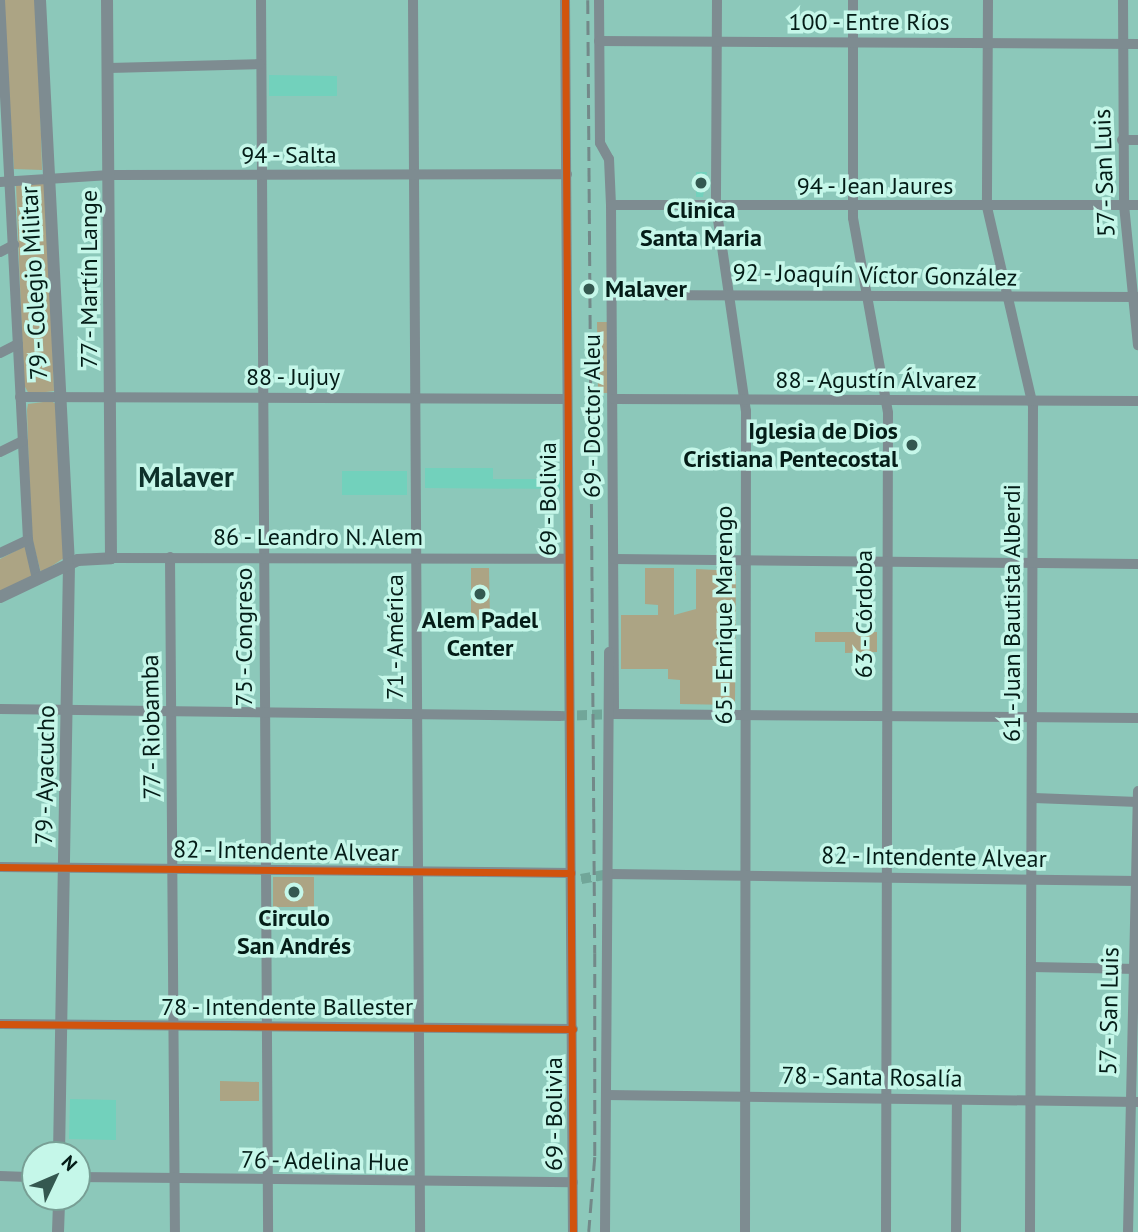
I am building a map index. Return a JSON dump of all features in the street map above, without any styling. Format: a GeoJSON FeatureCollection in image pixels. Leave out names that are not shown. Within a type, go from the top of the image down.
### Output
{"type":"FeatureCollection","features":[{"type":"Feature","properties":{"kind":"street"},"geometry":{"type":"LineString","coordinates":[[0,0],[3,80],[12,177],[28,540],[37,579]]}},
{"type":"Feature","properties":{"kind":"street","name":"79 - Colegio Militar"},"geometry":{"type":"LineString","coordinates":[[40,0],[69,564]]}},
{"type":"Feature","properties":{"kind":"street","name":"77 - Martín Lange"},"geometry":{"type":"LineString","coordinates":[[107,0],[111,558]]}},
{"type":"Feature","properties":{"kind":"street","name":"75 - Congreso"},"geometry":{"type":"LineString","coordinates":[[261,0],[268,1232]]}},
{"type":"Feature","properties":{"kind":"street","name":"71 - América"},"geometry":{"type":"LineString","coordinates":[[413,0],[420,1232]]}},
{"type":"Feature","properties":{"kind":"street","name":"69 - Bolivia"},"geometry":{"type":"LineString","coordinates":[[565,0],[568,559],[566,716],[573,997],[573,1232]]}},
{"type":"Feature","properties":{"kind":"street","name":"69 - Doctor Aleu"},"geometry":{"type":"LineString","coordinates":[[599,0],[600,144],[609,159],[614,399],[614,624],[609,712],[605,1232]]}},
{"type":"Feature","properties":{"kind":"street","name":"65 - Enrique Marengo"},"geometry":{"type":"LineString","coordinates":[[717,0],[716,206],[745,400],[745,1232]]}},
{"type":"Feature","properties":{"kind":"street","name":"63 - Córdoba"},"geometry":{"type":"LineString","coordinates":[[853,0],[853,206],[887,400],[886,1232]]}},
{"type":"Feature","properties":{"kind":"street","name":"61 - Juan Bautista Alberdi"},"geometry":{"type":"LineString","coordinates":[[988,0],[987,207],[1032,401],[1034,798],[1031,879],[1030,1232]]}},
{"type":"Feature","properties":{"kind":"street","name":"57 - San Luis"},"geometry":{"type":"LineString","coordinates":[[1123,0],[1124,205],[1138,345]]}},
{"type":"Feature","properties":{"kind":"street","name":"100 - Entre Ríos"},"geometry":{"type":"LineString","coordinates":[[599,41],[1138,44]]}},
{"type":"Feature","properties":{"kind":"street"},"geometry":{"type":"LineString","coordinates":[[109,68],[260,64]]}},
{"type":"Feature","properties":{"kind":"street"},"geometry":{"type":"LineString","coordinates":[[1122,140],[1138,140]]}},
{"type":"Feature","properties":{"kind":"street","name":"94 - Salta"},"geometry":{"type":"LineString","coordinates":[[12,177],[415,177],[567,174]]}},
{"type":"Feature","properties":{"kind":"street"},"geometry":{"type":"LineString","coordinates":[[0,182],[12,177]]}},
{"type":"Feature","properties":{"kind":"street","name":"94 - Jean Jaures"},"geometry":{"type":"LineString","coordinates":[[611,205],[1138,205]]}},
{"type":"Feature","properties":{"kind":"street"},"geometry":{"type":"LineString","coordinates":[[0,252],[14,245]]}},
{"type":"Feature","properties":{"kind":"street","name":"92 - Joaquín Víctor González"},"geometry":{"type":"LineString","coordinates":[[612,295],[1135,297]]}},
{"type":"Feature","properties":{"kind":"street"},"geometry":{"type":"LineString","coordinates":[[0,353],[18,344]]}},
{"type":"Feature","properties":{"kind":"street","name":"88 - Jujuy"},"geometry":{"type":"LineString","coordinates":[[20,397],[567,399]]}},
{"type":"Feature","properties":{"kind":"street","name":"88 - Agustín Álvarez"},"geometry":{"type":"LineString","coordinates":[[614,399],[1138,401]]}},
{"type":"Feature","properties":{"kind":"street"},"geometry":{"type":"LineString","coordinates":[[0,453],[23,441]]}},
{"type":"Feature","properties":{"kind":"street"},"geometry":{"type":"LineString","coordinates":[[0,553],[28,540]]}},
{"type":"Feature","properties":{"kind":"street","name":"77 - Riobamba"},"geometry":{"type":"LineString","coordinates":[[170,557],[175,1232]]}},
{"type":"Feature","properties":{"kind":"street","name":"86 - Leandro N. Alem"},"geometry":{"type":"LineString","coordinates":[[0,597],[69,564],[111,558],[568,559]]}},
{"type":"Feature","properties":{"kind":"street"},"geometry":{"type":"LineString","coordinates":[[614,559],[1138,564]]}},
{"type":"Feature","properties":{"kind":"street","name":"79 - Ayacucho"},"geometry":{"type":"LineString","coordinates":[[59,1141],[69,564]]}},
{"type":"Feature","properties":{"kind":"street"},"geometry":{"type":"LineString","coordinates":[[0,709],[566,716]]}},
{"type":"Feature","properties":{"kind":"street"},"geometry":{"type":"LineString","coordinates":[[609,712],[1138,719]]}},
{"type":"Feature","properties":{"kind":"street","name":"57 - San Luis"},"geometry":{"type":"LineString","coordinates":[[1128,1232],[1138,791]]}},
{"type":"Feature","properties":{"kind":"street"},"geometry":{"type":"LineString","coordinates":[[1034,798],[1138,802]]}},
{"type":"Feature","properties":{"kind":"street","name":"82 - Intendente Alvear"},"geometry":{"type":"LineString","coordinates":[[0,867],[571,873]]}},
{"type":"Feature","properties":{"kind":"street","name":"82 - Intendente Alvear"},"geometry":{"type":"LineString","coordinates":[[607,874],[721,869],[730,875],[1136,881]]}},
{"type":"Feature","properties":{"kind":"street","name":"69 - Bolivia"},"geometry":{"type":"LineString","coordinates":[[573,997],[577,973],[576,887],[581,879]]}},
{"type":"Feature","properties":{"kind":"street"},"geometry":{"type":"LineString","coordinates":[[1031,967],[1135,969]]}},
{"type":"Feature","properties":{"kind":"street","name":"78 - Intendente Ballester"},"geometry":{"type":"LineString","coordinates":[[0,1024],[573,1029]]}},
{"type":"Feature","properties":{"kind":"street","name":"78 - Santa Rosalía"},"geometry":{"type":"LineString","coordinates":[[606,1095],[1133,1102]]}},
{"type":"Feature","properties":{"kind":"street"},"geometry":{"type":"LineString","coordinates":[[956,1232],[957,1100]]}},
{"type":"Feature","properties":{"kind":"street"},"geometry":{"type":"LineString","coordinates":[[0,1176],[21,1177]]}},
{"type":"Feature","properties":{"kind":"street","name":"76 - Adelina Hue"},"geometry":{"type":"LineString","coordinates":[[91,1177],[420,1184],[573,1182]]}},
{"type":"Feature","properties":{"kind":"street"},"geometry":{"type":"LineString","coordinates":[[58,1232],[59,1211]]}},
{"type":"Feature","properties":{"kind":"shaded area"},"geometry":{"type":"Polygon","coordinates":[[[3,0],[37,0],[42,170],[14,169],[3,0]]]}},
{"type":"Feature","properties":{"kind":"shaded area"},"geometry":{"type":"Polygon","coordinates":[[[269,75],[337,76],[337,96],[269,96],[269,75]]]}},
{"type":"Feature","properties":{"kind":"shaded area","name":"Clinica Santa Maria"},"geometry":{"type":"Polygon","coordinates":[[[696,172],[707,172],[703,197],[696,197],[696,172]]]}},
{"type":"Feature","properties":{"kind":"shaded area"},"geometry":{"type":"Polygon","coordinates":[[[47,182],[54,391],[29,394],[24,385],[16,185],[47,182]]]}},
{"type":"Feature","properties":{"kind":"shaded area"},"geometry":{"type":"Polygon","coordinates":[[[597,322],[607,322],[608,393],[598,393],[597,322]]]}},
{"type":"Feature","properties":{"kind":"shaded area"},"geometry":{"type":"Polygon","coordinates":[[[51,401],[56,404],[64,558],[41,573],[31,535],[27,410],[28,404],[51,401]]]}},
{"type":"Feature","properties":{"kind":"shaded area"},"geometry":{"type":"Polygon","coordinates":[[[425,468],[493,468],[493,479],[560,479],[560,489],[425,488],[425,468]]]}},
{"type":"Feature","properties":{"kind":"shaded area"},"geometry":{"type":"Polygon","coordinates":[[[342,471],[407,471],[407,495],[342,495],[342,471]]]}},
{"type":"Feature","properties":{"kind":"shaded area"},"geometry":{"type":"Polygon","coordinates":[[[25,546],[33,576],[0,592],[0,559],[25,546]]]}},
{"type":"Feature","properties":{"kind":"shaded area","name":"Alem Padel Center"},"geometry":{"type":"Polygon","coordinates":[[[471,568],[489,568],[490,620],[471,620],[471,568]]]}},
{"type":"Feature","properties":{"kind":"shaded area"},"geometry":{"type":"Polygon","coordinates":[[[645,568],[674,568],[674,615],[696,609],[696,569],[736,571],[735,701],[732,705],[680,704],[680,680],[668,679],[668,669],[621,669],[621,615],[658,615],[658,605],[645,604],[645,568]]]}},
{"type":"Feature","properties":{"kind":"shaded area"},"geometry":{"type":"Polygon","coordinates":[[[815,632],[877,632],[877,652],[845,653],[845,642],[815,642],[815,632]]]}},
{"type":"Feature","properties":{"kind":"shaded area","name":"Circulo San Andrés"},"geometry":{"type":"Polygon","coordinates":[[[273,877],[314,877],[314,907],[273,907],[273,877]]]}},
{"type":"Feature","properties":{"kind":"shaded area"},"geometry":{"type":"Polygon","coordinates":[[[220,1081],[259,1082],[259,1101],[220,1101],[220,1081]]]}},
{"type":"Feature","properties":{"kind":"shaded area"},"geometry":{"type":"Polygon","coordinates":[[[70,1099],[116,1100],[116,1140],[69,1139],[70,1099]]]}},
{"type":"Feature","properties":{"kind":"tunnel"},"geometry":{"type":"LineString","coordinates":[[562,716],[614,714]]}},
{"type":"Feature","properties":{"kind":"tunnel"},"geometry":{"type":"LineString","coordinates":[[581,879],[610,874]]}},
{"type":"Feature","properties":{"kind":"railway"},"geometry":{"type":"LineString","coordinates":[[588,0],[595,953],[595,1157],[589,1232]]}},
{"type":"Feature","properties":{"kind":"cycle path"},"geometry":{"type":"LineString","coordinates":[[565,0],[573,1232]]}},
{"type":"Feature","properties":{"kind":"cycle path"},"geometry":{"type":"LineString","coordinates":[[0,867],[571,873]]}},
{"type":"Feature","properties":{"kind":"cycle path"},"geometry":{"type":"LineString","coordinates":[[0,1024],[573,1029]]}},
{"type":"Feature","properties":{"kind":"place","name":"Clinica Santa Maria"},"geometry":{"type":"Point","coordinates":[701,183]}},
{"type":"Feature","properties":{"kind":"place","name":"Malaver"},"geometry":{"type":"Point","coordinates":[589,289]}},
{"type":"Feature","properties":{"kind":"place","name":"Iglesia de Dios Cristiana Pentecostal"},"geometry":{"type":"Point","coordinates":[912,445]}},
{"type":"Feature","properties":{"kind":"place","name":"Alem Padel Center"},"geometry":{"type":"Point","coordinates":[480,594]}},
{"type":"Feature","properties":{"kind":"place","name":"Circulo San Andrés"},"geometry":{"type":"Point","coordinates":[294,892]}},
{"type":"Feature","properties":{"kind":"district","name":"Malaver"},"geometry":{"type":"Point","coordinates":[186,477]}}]}
